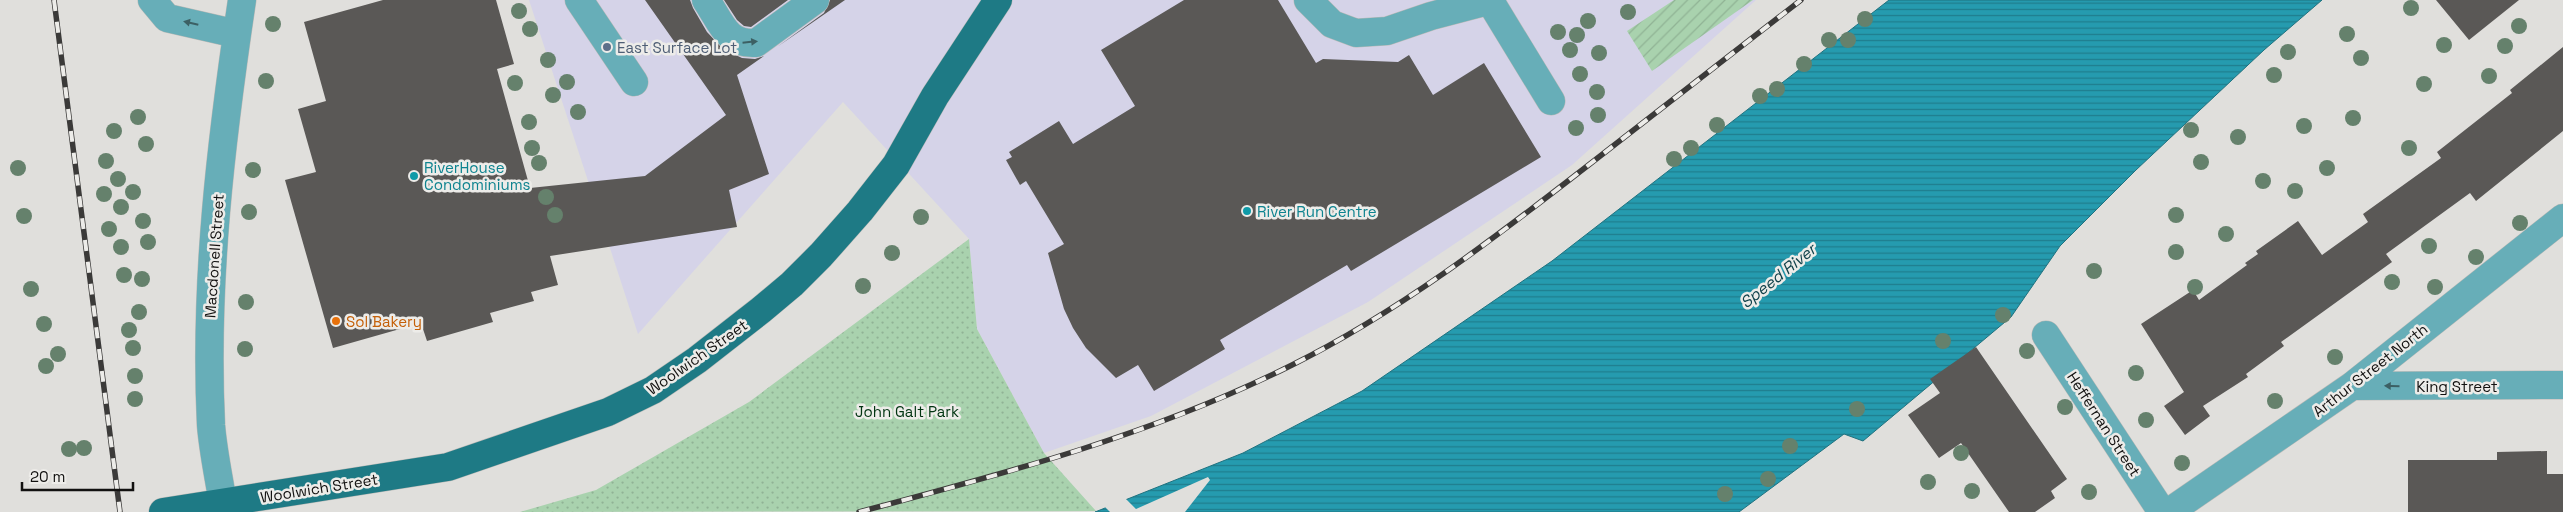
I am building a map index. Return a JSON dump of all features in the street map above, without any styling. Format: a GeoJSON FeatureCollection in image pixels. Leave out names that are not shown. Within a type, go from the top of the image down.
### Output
{"type":"FeatureCollection","features":[{"type":"Feature","properties":{"kind":"main road","name":"Woolwich Street"},"geometry":{"type":"LineString","coordinates":[[163,512],[223,508],[448,467],[608,412],[653,390],[697,360],[761,310],[822,255],[860,212],[896,165],[936,96],[998,0]]}},
{"type":"Feature","properties":{"kind":"street"},"geometry":{"type":"LineString","coordinates":[[152,0],[167,18],[237,34]]}},
{"type":"Feature","properties":{"kind":"street","name":"Macdonell Street"},"geometry":{"type":"LineString","coordinates":[[223,508],[211,427],[209,311],[212,241],[242,0]]}},
{"type":"Feature","properties":{"kind":"street"},"geometry":{"type":"LineString","coordinates":[[578,0],[634,82]]}},
{"type":"Feature","properties":{"kind":"street"},"geometry":{"type":"LineString","coordinates":[[706,0],[732,39],[747,44],[756,43],[815,0]]}},
{"type":"Feature","properties":{"kind":"street"},"geometry":{"type":"LineString","coordinates":[[1308,0],[1332,24],[1356,33],[1388,31],[1431,16],[1491,0],[1550,101]]}},
{"type":"Feature","properties":{"kind":"street","name":"Arthur Street North"},"geometry":{"type":"LineString","coordinates":[[2169,512],[2352,386],[2563,218]]}},
{"type":"Feature","properties":{"kind":"street","name":"Heffernan Street"},"geometry":{"type":"LineString","coordinates":[[2046,335],[2162,512]]}},
{"type":"Feature","properties":{"kind":"street","name":"King Street"},"geometry":{"type":"LineString","coordinates":[[2352,386],[2563,385]]}},
{"type":"Feature","properties":{"kind":"shaded area"},"geometry":{"type":"Polygon","coordinates":[[[529,0],[1756,0],[1572,165],[1368,302],[1151,416],[1044,453],[977,329],[969,239],[843,102],[638,334],[529,0]]]}},
{"type":"Feature","properties":{"kind":"green space"},"geometry":{"type":"Polygon","coordinates":[[[1674,0],[1753,0],[1652,71],[1627,31],[1674,0]]]}},
{"type":"Feature","properties":{"kind":"green space","name":"John Galt Park"},"geometry":{"type":"Polygon","coordinates":[[[969,239],[977,329],[1044,453],[1096,511],[520,512],[596,490],[749,402],[969,239]]]}},
{"type":"Feature","properties":{"kind":"water","name":"Speed River"},"geometry":{"type":"Polygon","coordinates":[[[1889,0],[2322,0],[2264,50],[2136,170],[2060,246],[2011,317],[1863,441],[1844,434],[1739,512],[1095,512],[1243,453],[1362,391],[1552,261],[1889,0]]]}},
{"type":"Feature","properties":{"kind":"pier"},"geometry":{"type":"Polygon","coordinates":[[[1208,477],[1210,480],[1185,512],[1110,512],[1104,506],[1125,498],[1136,509],[1208,477]]]}},
{"type":"Feature","properties":{"kind":"building","name":"RiverHouse Condominiums"},"geometry":{"type":"Polygon","coordinates":[[[383,0],[496,0],[514,64],[497,69],[530,188],[645,176],[726,115],[645,0],[690,0],[707,32],[723,49],[742,58],[755,59],[764,56],[737,75],[769,174],[729,190],[737,227],[550,256],[558,285],[531,292],[534,301],[490,313],[493,322],[427,341],[421,323],[333,348],[285,180],[316,172],[298,109],[326,101],[304,22],[383,0]]]}},
{"type":"Feature","properties":{"kind":"building"},"geometry":{"type":"Polygon","coordinates":[[[724,0],[788,0],[751,27],[744,26],[737,20],[724,0]]]}},
{"type":"Feature","properties":{"kind":"building"},"geometry":{"type":"Polygon","coordinates":[[[830,0],[845,0],[777,47],[824,13],[830,0]]]}},
{"type":"Feature","properties":{"kind":"building","name":"River Run Centre"},"geometry":{"type":"Polygon","coordinates":[[[1184,0],[1278,0],[1316,63],[1323,59],[1398,62],[1409,55],[1433,95],[1484,63],[1541,157],[1351,271],[1347,265],[1220,340],[1225,349],[1154,391],[1138,365],[1116,378],[1086,348],[1073,328],[1064,309],[1048,253],[1064,244],[1026,181],[1020,185],[1006,160],[1012,157],[1009,152],[1059,121],[1073,144],[1135,106],[1101,50],[1184,0]]]}},
{"type":"Feature","properties":{"kind":"building"},"geometry":{"type":"Polygon","coordinates":[[[2436,0],[2519,0],[2469,40],[2436,0]]]}},
{"type":"Feature","properties":{"kind":"building"},"geometry":{"type":"Polygon","coordinates":[[[2563,47],[2563,131],[2476,201],[2470,193],[2386,254],[2392,262],[2281,342],[2284,346],[2246,374],[2248,377],[2203,406],[2210,416],[2185,435],[2164,406],[2184,392],[2141,324],[2193,290],[2199,300],[2247,265],[2245,263],[2258,254],[2256,251],[2298,221],[2322,255],[2368,222],[2363,214],[2441,158],[2437,152],[2512,93],[2510,90],[2563,47]]]}},
{"type":"Feature","properties":{"kind":"building"},"geometry":{"type":"Polygon","coordinates":[[[1976,347],[2067,479],[2051,491],[2055,498],[2035,512],[2009,512],[1961,443],[1939,458],[1908,415],[1940,393],[1930,379],[1976,347]]]}},
{"type":"Feature","properties":{"kind":"building"},"geometry":{"type":"Polygon","coordinates":[[[2547,451],[2547,474],[2563,474],[2563,512],[2408,512],[2408,460],[2497,460],[2497,452],[2547,451]]]}},
{"type":"Feature","properties":{"kind":"railway"},"geometry":{"type":"LineString","coordinates":[[54,0],[120,512]]}},
{"type":"Feature","properties":{"kind":"railway"},"geometry":{"type":"LineString","coordinates":[[859,512],[1025,467],[1134,432],[1240,390],[1331,344],[1407,298],[1480,248],[1801,0]]}},
{"type":"Feature","properties":{"kind":"place","name":"East Surface Lot"},"geometry":{"type":"Point","coordinates":[607,47]}},
{"type":"Feature","properties":{"kind":"place","name":"RiverHouse Condominiums"},"geometry":{"type":"Point","coordinates":[414,176]}},
{"type":"Feature","properties":{"kind":"place","name":"River Run Centre"},"geometry":{"type":"Point","coordinates":[1247,211]}},
{"type":"Feature","properties":{"kind":"place","name":"Sol Bakery"},"geometry":{"type":"Point","coordinates":[336,321]}}]}
